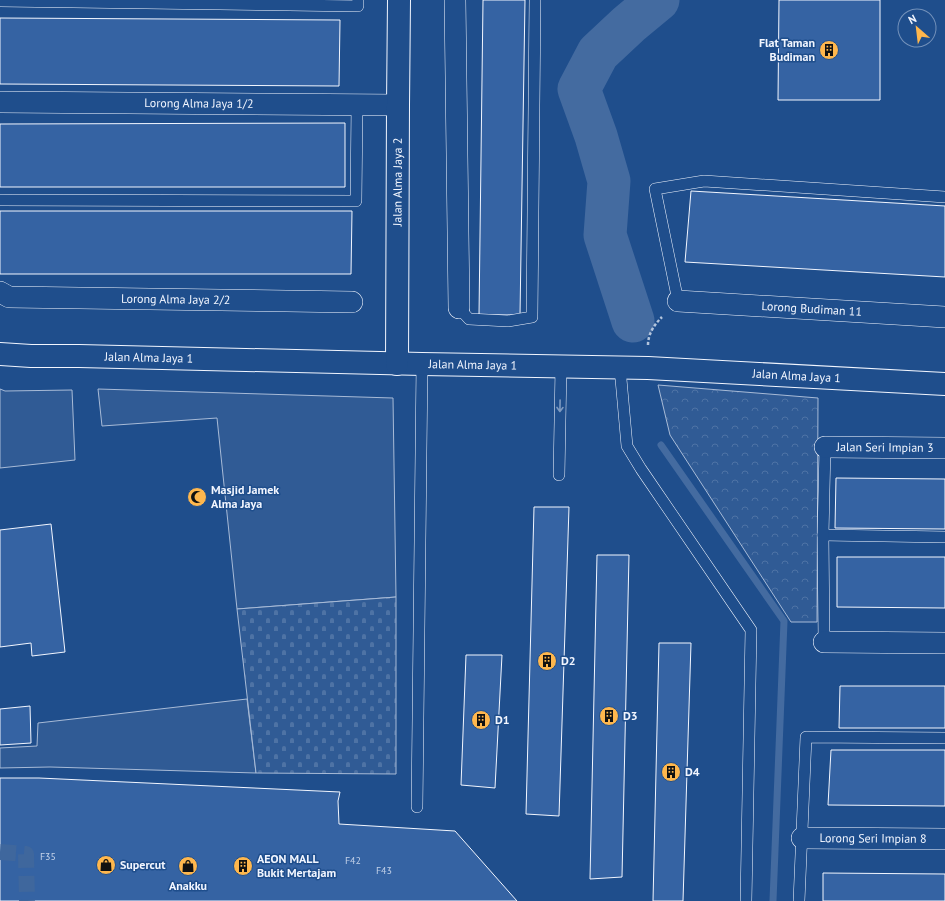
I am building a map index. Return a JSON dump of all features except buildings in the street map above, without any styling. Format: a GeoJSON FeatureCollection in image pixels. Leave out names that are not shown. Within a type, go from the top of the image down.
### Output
{"type":"FeatureCollection","features":[{"type":"Feature","properties":{"kind":"street","name":"Jalan Alma Jaya 2"},"geometry":{"type":"LineString","coordinates":[[397,364],[399,0]]}},
{"type":"Feature","properties":{"kind":"street"},"geometry":{"type":"LineString","coordinates":[[455,0],[459,308]]}},
{"type":"Feature","properties":{"kind":"street","name":"Lorong Alma Jaya 1/2"},"geometry":{"type":"LineString","coordinates":[[0,102],[398,105]]}},
{"type":"Feature","properties":{"kind":"street","name":"Lorong Alma Jaya 2/2"},"geometry":{"type":"LineString","coordinates":[[0,292],[9,297],[352,302]]}},
{"type":"Feature","properties":{"kind":"street","name":"Lorong Budiman 11"},"geometry":{"type":"LineString","coordinates":[[678,301],[945,316]]}},
{"type":"Feature","properties":{"kind":"street","name":"Jalan Alma Jaya 1"},"geometry":{"type":"LineString","coordinates":[[0,354],[30,356],[397,364],[648,368],[945,384]]}},
{"type":"Feature","properties":{"kind":"street","name":"Jalan Seri Impian 3"},"geometry":{"type":"LineString","coordinates":[[825,447],[945,448]]}},
{"type":"Feature","properties":{"kind":"street"},"geometry":{"type":"LineString","coordinates":[[824,642],[945,643]]}},
{"type":"Feature","properties":{"kind":"street","name":"Lorong Seri Impian 8"},"geometry":{"type":"LineString","coordinates":[[802,838],[945,839]]}},
{"type":"Feature","properties":{"kind":"lane"},"geometry":{"type":"LineString","coordinates":[[0,1],[358,6],[358,0]]}},
{"type":"Feature","properties":{"kind":"lane"},"geometry":{"type":"LineString","coordinates":[[459,308],[469,319],[508,321],[532,317],[535,0]]}},
{"type":"Feature","properties":{"kind":"lane"},"geometry":{"type":"LineString","coordinates":[[0,200],[356,201],[357,105]]}},
{"type":"Feature","properties":{"kind":"lane"},"geometry":{"type":"LineString","coordinates":[[678,301],[654,188],[704,181],[945,197]]}},
{"type":"Feature","properties":{"kind":"lane"},"geometry":{"type":"LineString","coordinates":[[417,807],[422,364]]}},
{"type":"Feature","properties":{"kind":"lane"},"geometry":{"type":"LineString","coordinates":[[559,475],[561,367]]}},
{"type":"Feature","properties":{"kind":"lane"},"geometry":{"type":"LineString","coordinates":[[620,368],[627,446],[641,469],[751,630],[746,901]]}},
{"type":"Feature","properties":{"kind":"lane"},"geometry":{"type":"LineString","coordinates":[[824,642],[823,535],[825,447]]}},
{"type":"Feature","properties":{"kind":"lane"},"geometry":{"type":"LineString","coordinates":[[823,535],[945,537]]}},
{"type":"Feature","properties":{"kind":"lane"},"geometry":{"type":"LineString","coordinates":[[799,901],[806,737],[945,738]]}},
{"type":"Feature","properties":{"kind":"path"},"geometry":{"type":"LineString","coordinates":[[648,368],[648,340],[653,327],[678,301]]}},
{"type":"Feature","properties":{"kind":"green space"},"geometry":{"type":"Polygon","coordinates":[[[658,385],[818,398],[817,622],[791,622],[670,435],[658,385]]]}},
{"type":"Feature","properties":{"kind":"green space"},"geometry":{"type":"Polygon","coordinates":[[[0,389],[5,391],[72,390],[75,460],[0,468],[0,389]]]}},
{"type":"Feature","properties":{"kind":"green space"},"geometry":{"type":"Polygon","coordinates":[[[98,389],[393,398],[396,597],[237,609],[217,418],[102,426],[98,389]]]}},
{"type":"Feature","properties":{"kind":"green space"},"geometry":{"type":"Polygon","coordinates":[[[396,597],[396,774],[256,773],[237,609],[396,597]]]}},
{"type":"Feature","properties":{"kind":"green space"},"geometry":{"type":"Polygon","coordinates":[[[247,699],[256,773],[50,767],[0,768],[0,748],[37,746],[38,723],[247,699]]]}},
{"type":"Feature","properties":{"kind":"waterway"},"geometry":{"type":"LineString","coordinates":[[633,321],[605,235],[609,181],[596,136],[579,89],[598,53],[629,24],[658,0]]}},
{"type":"Feature","properties":{"kind":"waterway"},"geometry":{"type":"LineString","coordinates":[[661,445],[784,621],[773,901]]}},
{"type":"Feature","properties":{"kind":"tunnel"},"geometry":{"type":"LineString","coordinates":[[0,852],[26,854],[27,901]]}},
{"type":"Feature","properties":{"kind":"place","name":"Flat Taman Budiman"},"geometry":{"type":"Point","coordinates":[829,50]}},
{"type":"Feature","properties":{"kind":"place","name":"Masjid Jamek Alma Jaya"},"geometry":{"type":"Point","coordinates":[197,497]}},
{"type":"Feature","properties":{"kind":"place","name":"D2"},"geometry":{"type":"Point","coordinates":[547,661]}},
{"type":"Feature","properties":{"kind":"place","name":"D3"},"geometry":{"type":"Point","coordinates":[609,716]}},
{"type":"Feature","properties":{"kind":"place","name":"D1"},"geometry":{"type":"Point","coordinates":[481,720]}},
{"type":"Feature","properties":{"kind":"place","name":"D4"},"geometry":{"type":"Point","coordinates":[671,772]}},
{"type":"Feature","properties":{"kind":"place","name":"Supercut"},"geometry":{"type":"Point","coordinates":[106,865]}},
{"type":"Feature","properties":{"kind":"place","name":"Anakku"},"geometry":{"type":"Point","coordinates":[188,866]}},
{"type":"Feature","properties":{"kind":"place","name":"AEON MALL Bukit Mertajam"},"geometry":{"type":"Point","coordinates":[243,866]}}]}
